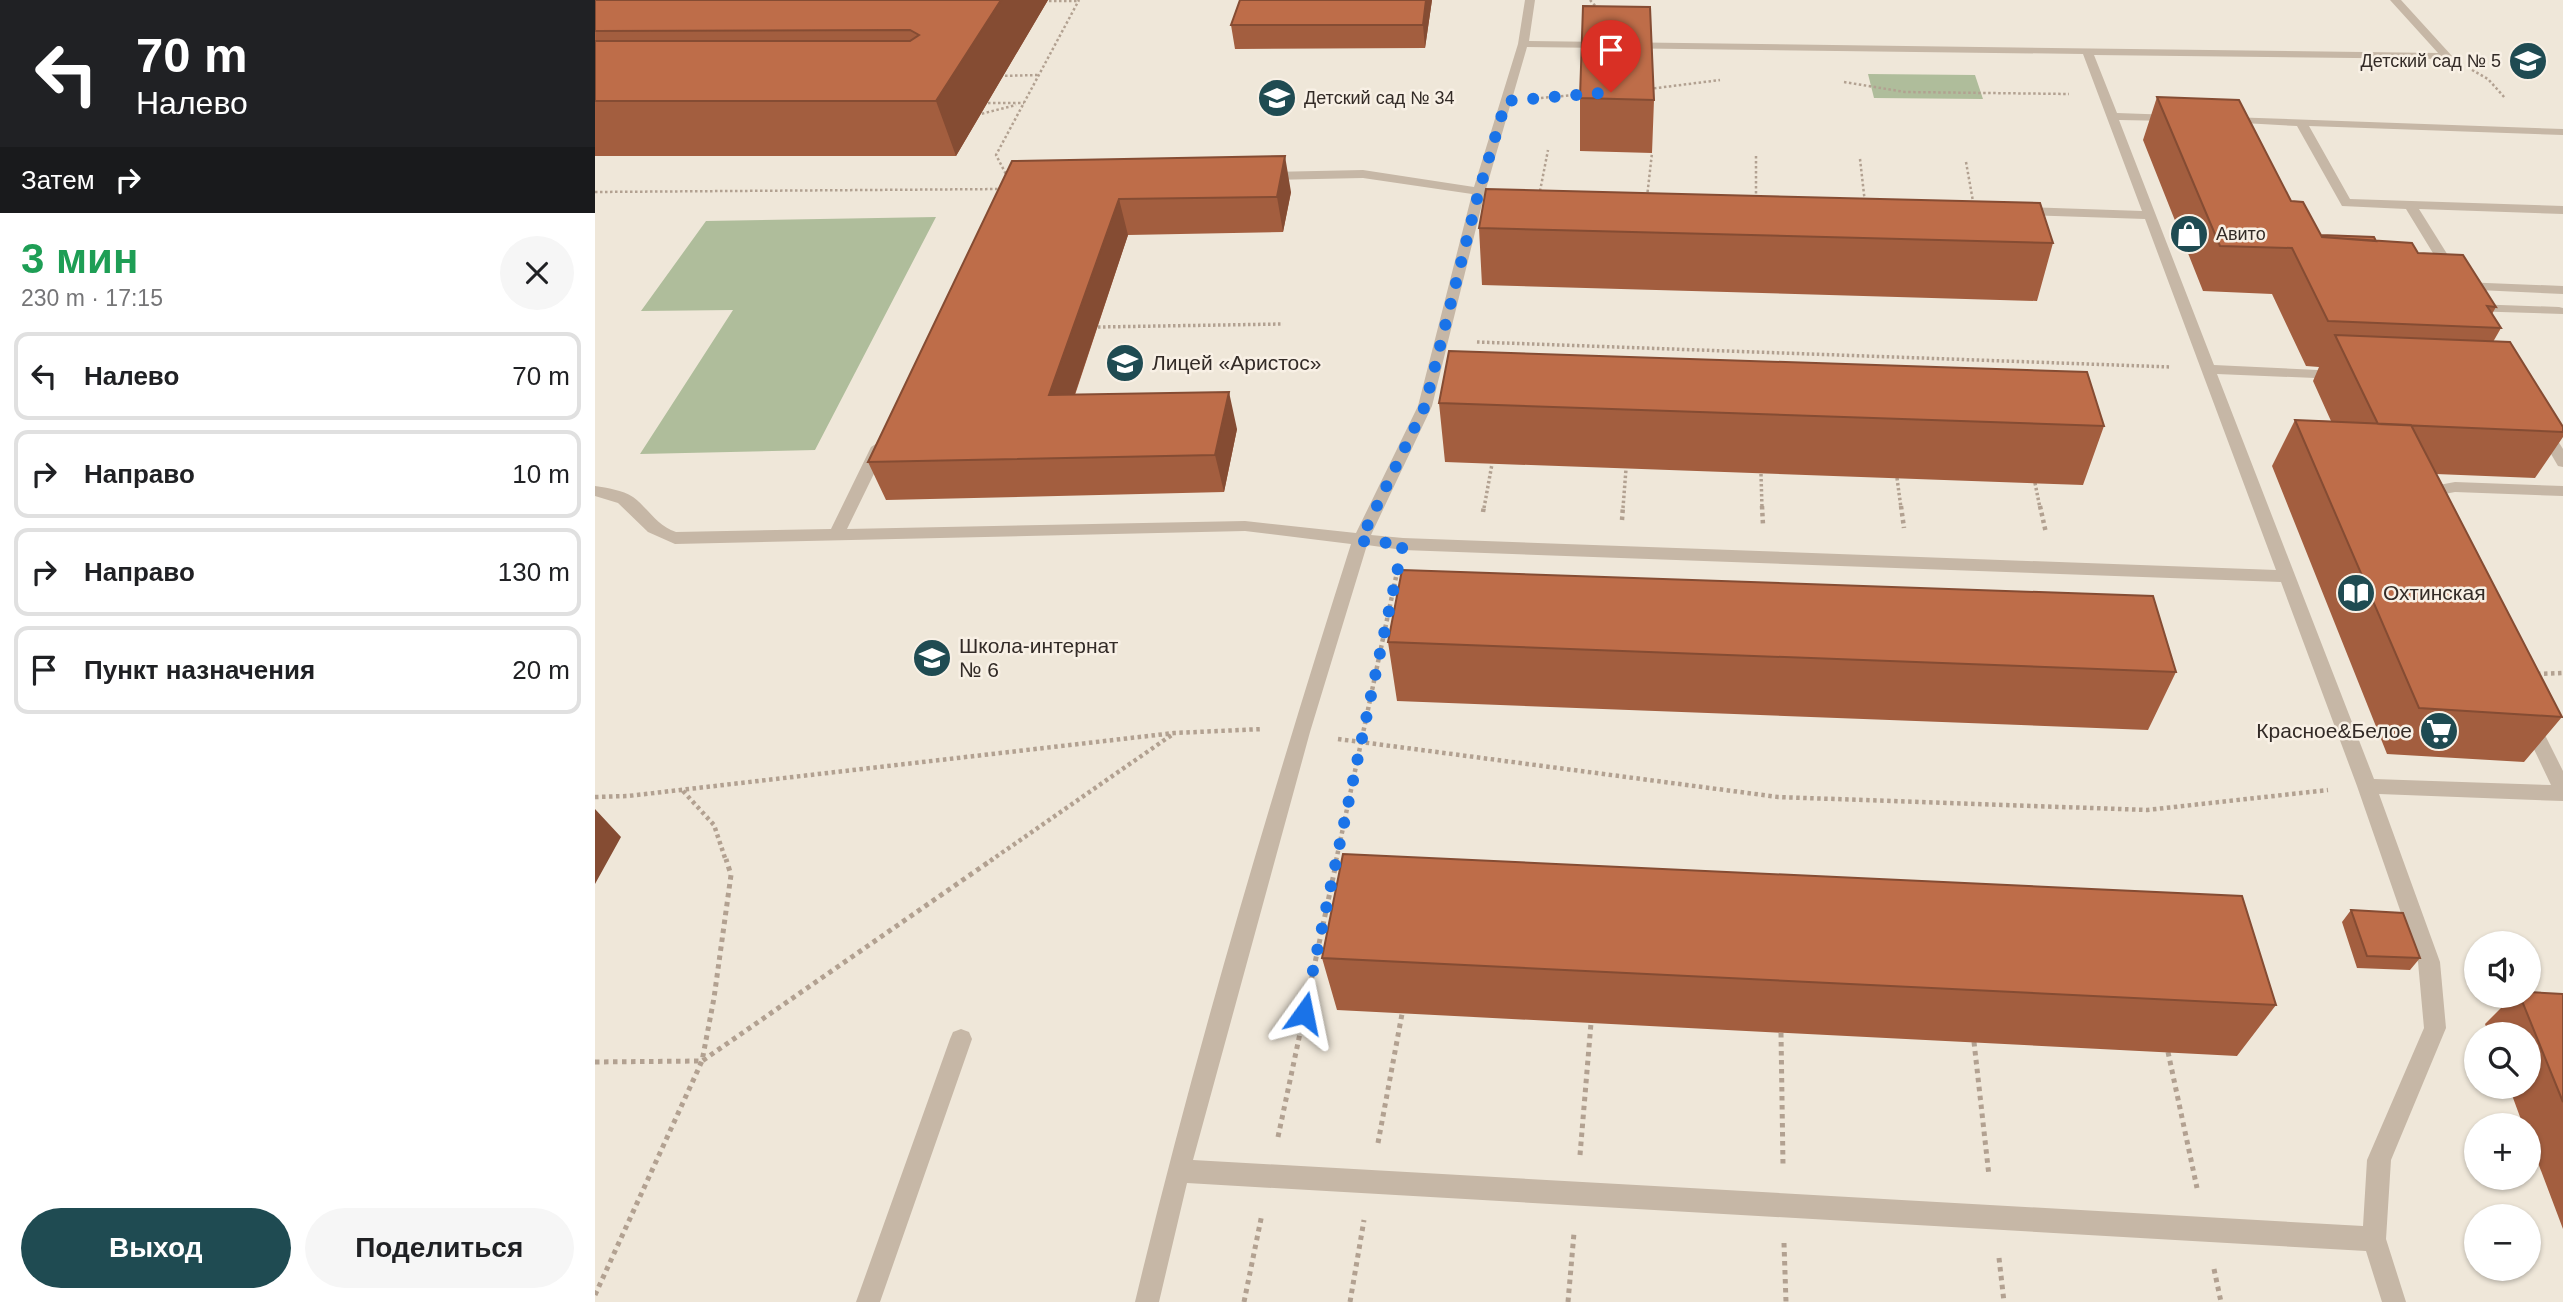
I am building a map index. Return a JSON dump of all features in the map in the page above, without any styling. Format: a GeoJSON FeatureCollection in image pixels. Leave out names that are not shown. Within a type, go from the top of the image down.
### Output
{"type":"FeatureCollection","features":[{"type":"Feature","properties":{"kind":"lane"},"geometry":{"type":"LineString","coordinates":[[1147,1302],[1178,1171],[1301,732],[1360,541],[1425,406],[1479,191],[1523,44],[1530,0]]}},
{"type":"Feature","properties":{"kind":"lane"},"geometry":{"type":"LineString","coordinates":[[2395,0],[2447,56]]}},
{"type":"Feature","properties":{"kind":"lane"},"geometry":{"type":"LineString","coordinates":[[1523,44],[2447,56]]}},
{"type":"Feature","properties":{"kind":"lane"},"geometry":{"type":"LineString","coordinates":[[2087,50],[2367,786],[2429,962],[2435,1028],[2379,1160],[2374,1239],[2394,1302]]}},
{"type":"Feature","properties":{"kind":"lane"},"geometry":{"type":"LineString","coordinates":[[2113,116],[2192,119]]}},
{"type":"Feature","properties":{"kind":"lane"},"geometry":{"type":"LineString","coordinates":[[2301,123],[2346,203],[2563,210]]}},
{"type":"Feature","properties":{"kind":"lane"},"geometry":{"type":"LineString","coordinates":[[2229,124],[2301,123],[2563,132]]}},
{"type":"Feature","properties":{"kind":"lane"},"geometry":{"type":"LineString","coordinates":[[1254,176],[1363,174],[1518,196]]}},
{"type":"Feature","properties":{"kind":"lane"},"geometry":{"type":"LineString","coordinates":[[2410,205],[2453,285],[2475,313],[2560,312]]}},
{"type":"Feature","properties":{"kind":"lane"},"geometry":{"type":"LineString","coordinates":[[1975,210],[2151,215]]}},
{"type":"Feature","properties":{"kind":"lane"},"geometry":{"type":"LineString","coordinates":[[2453,285],[2563,290]]}},
{"type":"Feature","properties":{"kind":"lane"},"geometry":{"type":"LineString","coordinates":[[2210,369],[2349,375]]}},
{"type":"Feature","properties":{"kind":"lane"},"geometry":{"type":"LineString","coordinates":[[2534,413],[2563,462]]}},
{"type":"Feature","properties":{"kind":"lane"},"geometry":{"type":"LineString","coordinates":[[836,535],[884,437]]}},
{"type":"Feature","properties":{"kind":"lane"},"geometry":{"type":"LineString","coordinates":[[2428,515],[2422,503],[2434,491],[2455,486],[2563,491]]}},
{"type":"Feature","properties":{"kind":"lane"},"geometry":{"type":"LineString","coordinates":[[595,491],[616,495],[632,505],[655,532],[675,538],[1245,526],[1403,544],[2286,576]]}},
{"type":"Feature","properties":{"kind":"lane"},"geometry":{"type":"LineString","coordinates":[[2367,786],[2563,791],[2526,714]]}},
{"type":"Feature","properties":{"kind":"lane"},"geometry":{"type":"LineString","coordinates":[[868,1302],[961,1039]]}},
{"type":"Feature","properties":{"kind":"lane"},"geometry":{"type":"LineString","coordinates":[[1178,1171],[2374,1239]]}},
{"type":"Feature","properties":{"kind":"path"},"geometry":{"type":"LineString","coordinates":[[1008,179],[996,155],[1079,0],[1037,1]]}},
{"type":"Feature","properties":{"kind":"path"},"geometry":{"type":"LineString","coordinates":[[2447,56],[2488,79],[2534,131]]}},
{"type":"Feature","properties":{"kind":"path"},"geometry":{"type":"LineString","coordinates":[[1000,76],[1039,75]]}},
{"type":"Feature","properties":{"kind":"path"},"geometry":{"type":"LineString","coordinates":[[1637,90],[1726,79]]}},
{"type":"Feature","properties":{"kind":"path"},"geometry":{"type":"LineString","coordinates":[[1506,101],[1584,94]]}},
{"type":"Feature","properties":{"kind":"path"},"geometry":{"type":"LineString","coordinates":[[973,103],[1024,103]]}},
{"type":"Feature","properties":{"kind":"path"},"geometry":{"type":"LineString","coordinates":[[965,118],[1024,103]]}},
{"type":"Feature","properties":{"kind":"path"},"geometry":{"type":"LineString","coordinates":[[1647,200],[1652,153]]}},
{"type":"Feature","properties":{"kind":"path"},"geometry":{"type":"LineString","coordinates":[[1756,156],[1756,203]]}},
{"type":"Feature","properties":{"kind":"path"},"geometry":{"type":"LineString","coordinates":[[1860,159],[1865,206]]}},
{"type":"Feature","properties":{"kind":"path"},"geometry":{"type":"LineString","coordinates":[[1966,162],[1975,210]]}},
{"type":"Feature","properties":{"kind":"path"},"geometry":{"type":"LineString","coordinates":[[595,192],[1003,189]]}},
{"type":"Feature","properties":{"kind":"path"},"geometry":{"type":"LineString","coordinates":[[1098,327],[1283,324]]}},
{"type":"Feature","properties":{"kind":"path"},"geometry":{"type":"LineString","coordinates":[[1441,341],[2210,369]]}},
{"type":"Feature","properties":{"kind":"path"},"geometry":{"type":"LineString","coordinates":[[1244,1302],[1403,544]]}},
{"type":"Feature","properties":{"kind":"path"},"geometry":{"type":"LineString","coordinates":[[2535,675],[2563,673]]}},
{"type":"Feature","properties":{"kind":"path"},"geometry":{"type":"LineString","coordinates":[[595,797],[628,796],[1174,733],[1249,729],[1301,732],[1361,743],[1778,797],[2147,810],[2367,786]]}},
{"type":"Feature","properties":{"kind":"path"},"geometry":{"type":"LineString","coordinates":[[595,1062],[702,1061],[1174,733]]}},
{"type":"Feature","properties":{"kind":"path"},"geometry":{"type":"LineString","coordinates":[[595,1295],[702,1061],[724,936],[731,875],[715,825],[682,790]]}},
{"type":"Feature","properties":{"kind":"path"},"geometry":{"type":"LineString","coordinates":[[1974,1042],[2004,1302]]}},
{"type":"Feature","properties":{"kind":"path"},"geometry":{"type":"LineString","coordinates":[[2168,1052],[2221,1302]]}},
{"type":"Feature","properties":{"kind":"green space"},"geometry":{"type":"Polygon","coordinates":[[[1868,74],[1975,75],[1983,99],[1874,98],[1868,74]]]}},
{"type":"Feature","properties":{"kind":"green space"},"geometry":{"type":"Polygon","coordinates":[[[936,217],[815,450],[640,454],[733,310],[641,311],[706,221],[936,217]]]}},
{"type":"Feature","properties":{"kind":"building"},"geometry":{"type":"Polygon","coordinates":[[[595,0],[1001,0],[936,101],[595,101],[595,41],[910,41],[919,35],[910,30],[595,31],[595,0]]]}},
{"type":"Feature","properties":{"kind":"building"},"geometry":{"type":"Polygon","coordinates":[[[1240,0],[1426,0],[1423,25],[1231,25],[1240,0]]]}},
{"type":"Feature","properties":{"kind":"building"},"geometry":{"type":"Polygon","coordinates":[[[1583,6],[1650,7],[1654,100],[1580,98],[1583,6]]]}},
{"type":"Feature","properties":{"kind":"building"},"geometry":{"type":"Polygon","coordinates":[[[2157,97],[2239,100],[2291,201],[2303,202],[2322,237],[2412,243],[2418,253],[2463,255],[2496,307],[2487,306],[2501,328],[2328,321],[2292,248],[2220,246],[2157,97]]]}},
{"type":"Feature","properties":{"kind":"building"},"geometry":{"type":"Polygon","coordinates":[[[1285,156],[1277,197],[1119,199],[1049,395],[1229,392],[1215,455],[868,462],[1012,161],[1285,156]]]}},
{"type":"Feature","properties":{"kind":"building"},"geometry":{"type":"Polygon","coordinates":[[[1486,189],[2040,203],[2053,243],[1479,228],[1486,189]]]}},
{"type":"Feature","properties":{"kind":"building"},"geometry":{"type":"Polygon","coordinates":[[[2321,235],[2374,237],[2376,241],[2322,237],[2321,235]]]}},
{"type":"Feature","properties":{"kind":"building"},"geometry":{"type":"Polygon","coordinates":[[[2335,335],[2510,342],[2563,427],[2563,432],[2378,424],[2335,335]]]}},
{"type":"Feature","properties":{"kind":"building"},"geometry":{"type":"Polygon","coordinates":[[[1449,351],[2087,372],[2104,426],[1439,403],[1449,351]]]}},
{"type":"Feature","properties":{"kind":"building"},"geometry":{"type":"Polygon","coordinates":[[[2295,420],[2411,425],[2562,717],[2419,708],[2295,420]]]}},
{"type":"Feature","properties":{"kind":"building"},"geometry":{"type":"Polygon","coordinates":[[[1402,570],[2153,596],[2176,672],[1388,642],[1402,570]]]}},
{"type":"Feature","properties":{"kind":"building"},"geometry":{"type":"Polygon","coordinates":[[[1343,854],[2242,896],[2276,1005],[1322,958],[1343,854]]]}},
{"type":"Feature","properties":{"kind":"building"},"geometry":{"type":"Polygon","coordinates":[[[2351,910],[2403,913],[2420,958],[2367,956],[2351,910]]]}},
{"type":"Feature","properties":{"kind":"building"},"geometry":{"type":"Polygon","coordinates":[[[2541,993],[2563,994],[2563,1102],[2541,1048],[2541,1022],[2531,1022],[2525,1008],[2541,1008],[2541,993]]]}},
{"type":"Feature","properties":{"kind":"place","name":"Детский сад № 5"},"geometry":{"type":"Point","coordinates":[2528,61]}},
{"type":"Feature","properties":{"kind":"place","name":"Детский сад № 34"},"geometry":{"type":"Point","coordinates":[1277,98]}},
{"type":"Feature","properties":{"kind":"place","name":"Авито"},"geometry":{"type":"Point","coordinates":[2189,234]}},
{"type":"Feature","properties":{"kind":"place","name":"Лицей «Аристос»"},"geometry":{"type":"Point","coordinates":[1125,363]}},
{"type":"Feature","properties":{"kind":"place","name":"Охтинская"},"geometry":{"type":"Point","coordinates":[2356,593]}},
{"type":"Feature","properties":{"kind":"place","name":"Школа-интернат № 6"},"geometry":{"type":"Point","coordinates":[932,658]}},
{"type":"Feature","properties":{"kind":"place","name":"Красное&Белое"},"geometry":{"type":"Point","coordinates":[2439,731]}},
{"type":"Feature","properties":{"kind":"route"},"geometry":{"type":"LineString","coordinates":[[1304,1013],[1403,544],[1360,541],[1425,406],[1479,191],[1506,101],[1611,92]]}}]}
